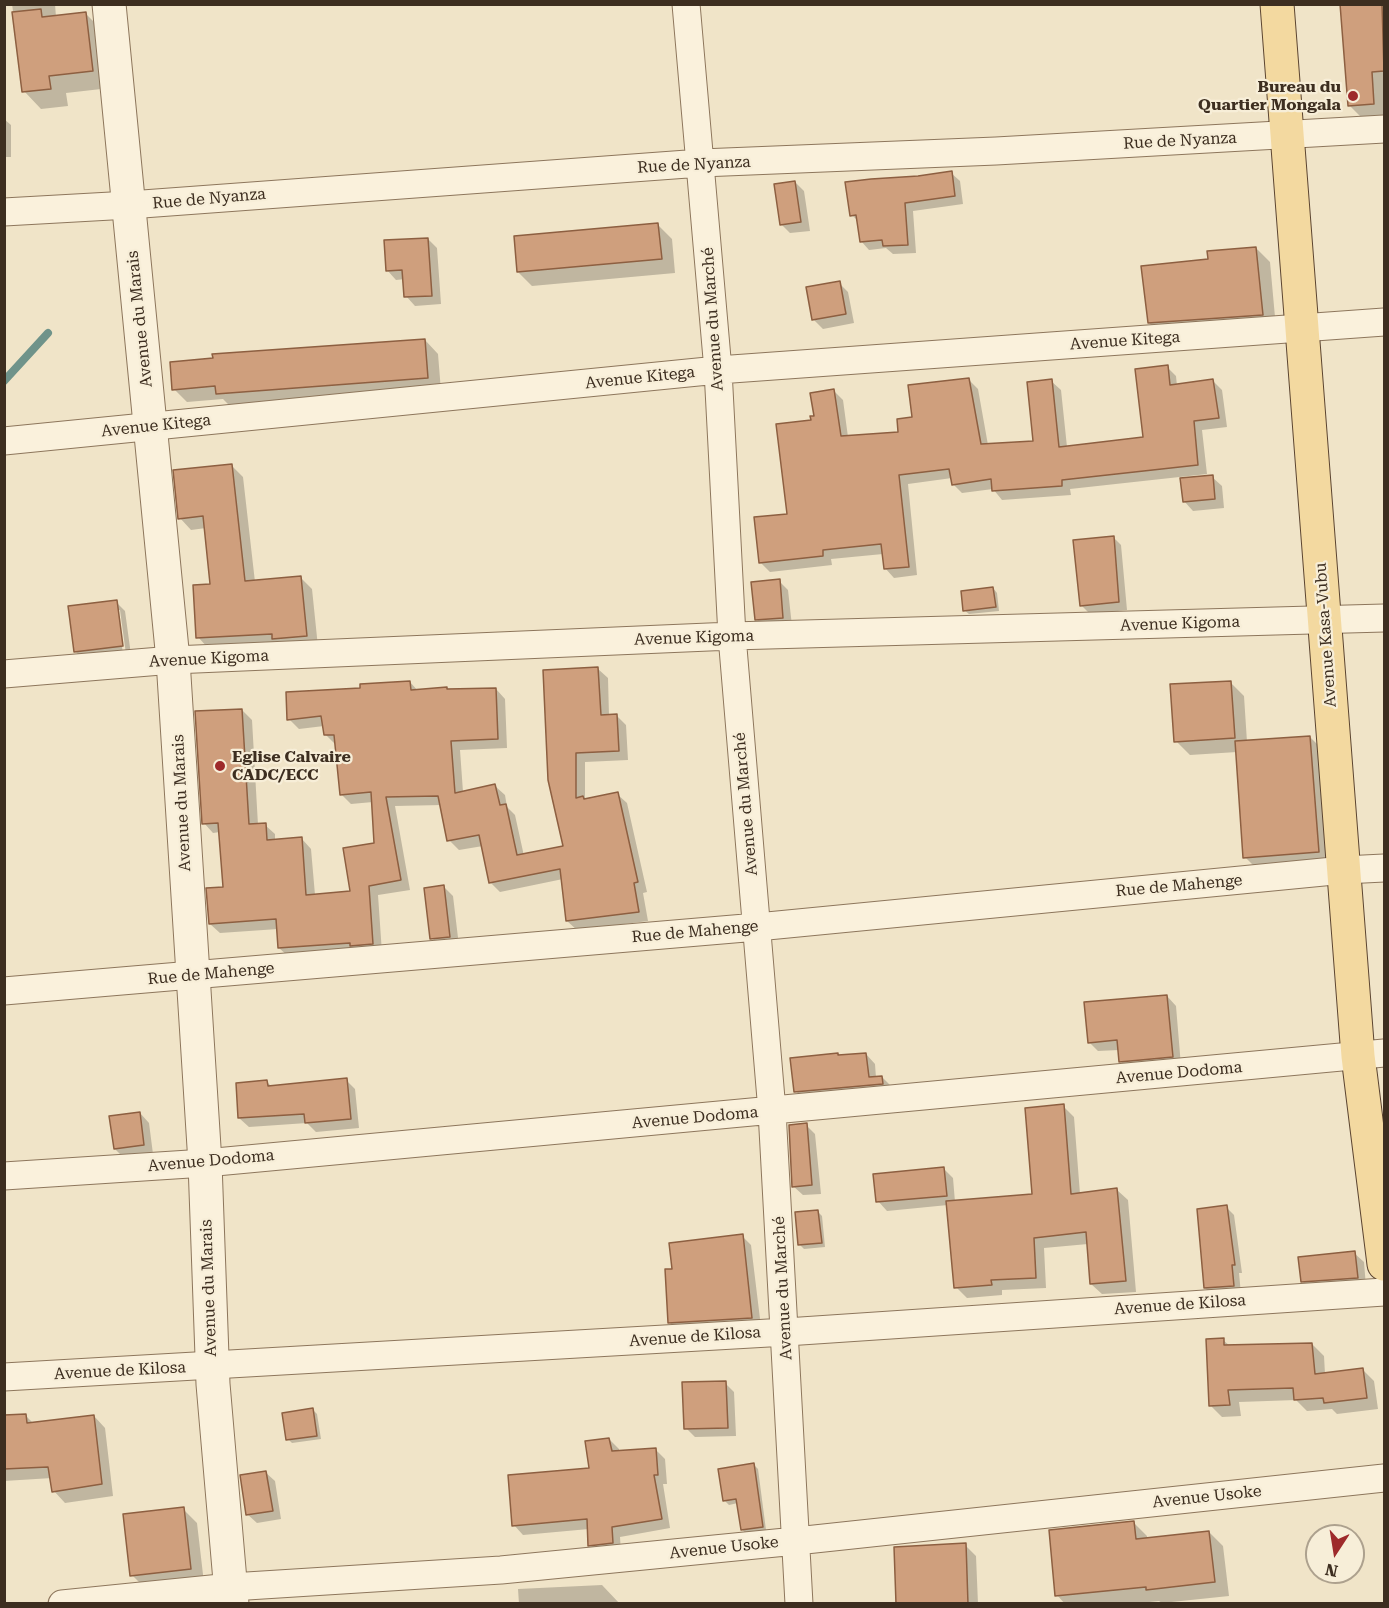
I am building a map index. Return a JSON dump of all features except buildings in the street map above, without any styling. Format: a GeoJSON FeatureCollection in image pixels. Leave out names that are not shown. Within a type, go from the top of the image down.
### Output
{"type":"FeatureCollection","features":[{"type":"Feature","properties":{"kind":"main road","name":"Avenue Kasa-Vubu"},"geometry":{"type":"LineString","coordinates":[[1277,4],[1344,870],[1371,1054],[1384,1264]]}},
{"type":"Feature","properties":{"kind":"street","name":"Avenue du Marais"},"geometry":{"type":"LineString","coordinates":[[109,4],[173,660],[205,1163],[212,1366],[232,1595]]}},
{"type":"Feature","properties":{"kind":"street","name":"Avenue du Marché"},"geometry":{"type":"LineString","coordinates":[[686,4],[718,370],[732,636],[772,1111],[786,1332],[799,1604]]}},
{"type":"Feature","properties":{"kind":"street","name":"Rue de Nyanza"},"geometry":{"type":"LineString","coordinates":[[4,212],[701,163],[996,152],[1384,129]]}},
{"type":"Feature","properties":{"kind":"street","name":"Avenue Kitega"},"geometry":{"type":"LineString","coordinates":[[4,441],[718,370],[1384,322]]}},
{"type":"Feature","properties":{"kind":"street","name":"Avenue Kigoma"},"geometry":{"type":"LineString","coordinates":[[4,675],[173,660],[732,636],[1384,618]]}},
{"type":"Feature","properties":{"kind":"street","name":"Rue de Mahenge"},"geometry":{"type":"LineString","coordinates":[[4,991],[757,927],[1384,868]]}},
{"type":"Feature","properties":{"kind":"street","name":"Avenue Dodoma"},"geometry":{"type":"LineString","coordinates":[[4,1176],[205,1163],[1371,1054]]}},
{"type":"Feature","properties":{"kind":"street","name":"Avenue de Kilosa"},"geometry":{"type":"LineString","coordinates":[[4,1377],[786,1332],[1384,1292]]}},
{"type":"Feature","properties":{"kind":"street","name":"Avenue Usoke"},"geometry":{"type":"LineString","coordinates":[[63,1604],[232,1595],[501,1570],[1384,1478]]}},
{"type":"Feature","properties":{"kind":"waterway"},"geometry":{"type":"LineString","coordinates":[[4,381],[48,333]]}},
{"type":"Feature","properties":{"kind":"place","name":"Bureau du Quartier Mongala"},"geometry":{"type":"Point","coordinates":[1353,96]}},
{"type":"Feature","properties":{"kind":"place","name":"Eglise Calvaire CADC/ECC"},"geometry":{"type":"Point","coordinates":[220,766]}}]}
